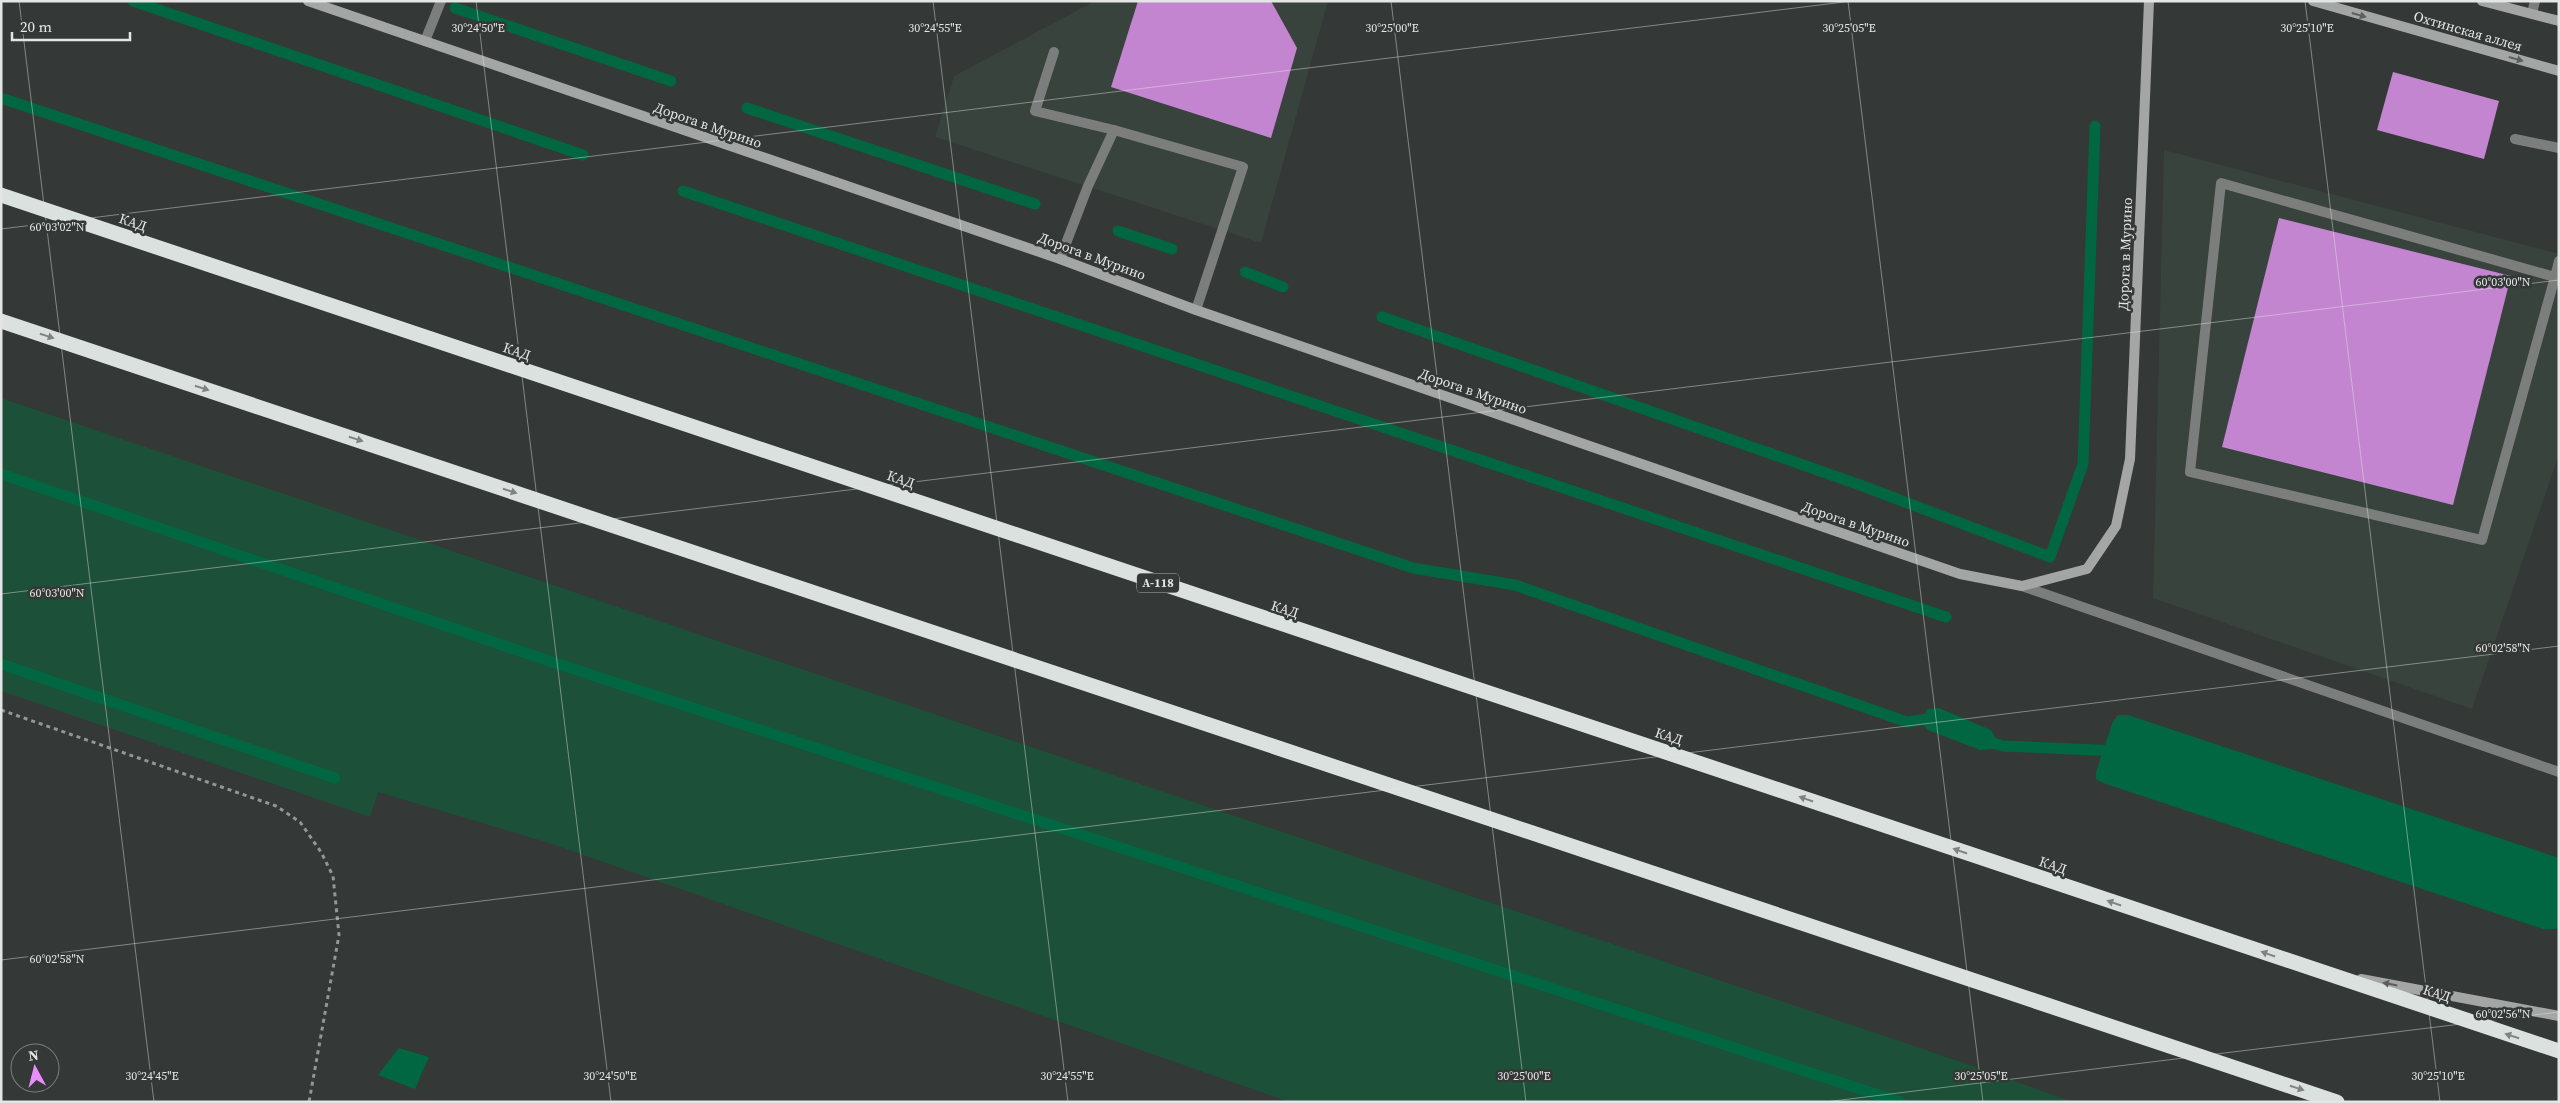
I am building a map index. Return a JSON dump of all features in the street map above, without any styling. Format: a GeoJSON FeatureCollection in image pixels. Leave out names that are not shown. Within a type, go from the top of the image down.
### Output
{"type":"FeatureCollection","features":[{"type":"Feature","properties":{"kind":"highway","name":"КАД"},"geometry":{"type":"LineString","coordinates":[[1,195],[2559,1051]]}},
{"type":"Feature","properties":{"kind":"highway"},"geometry":{"type":"LineString","coordinates":[[1,321],[2337,1102]]}},
{"type":"Feature","properties":{"kind":"street","name":"Дорога в Мурино"},"geometry":{"type":"LineString","coordinates":[[308,1],[1060,259],[1196,310],[1960,574],[2022,586],[2087,569],[2116,526],[2130,459],[2149,1]]}},
{"type":"Feature","properties":{"kind":"street","name":"Охтинская аллея"},"geometry":{"type":"LineString","coordinates":[[2312,1],[2559,71]]}},
{"type":"Feature","properties":{"kind":"street"},"geometry":{"type":"LineString","coordinates":[[2482,1],[2559,21]]}},
{"type":"Feature","properties":{"kind":"street"},"geometry":{"type":"LineString","coordinates":[[2314,970],[2559,1016]]}},
{"type":"Feature","properties":{"kind":"lane"},"geometry":{"type":"LineString","coordinates":[[425,41],[442,1]]}},
{"type":"Feature","properties":{"kind":"lane"},"geometry":{"type":"LineString","coordinates":[[2532,13],[2535,1]]}},
{"type":"Feature","properties":{"kind":"lane"},"geometry":{"type":"LineString","coordinates":[[1054,52],[1035,111],[1114,130],[1243,167],[1196,310]]}},
{"type":"Feature","properties":{"kind":"lane"},"geometry":{"type":"LineString","coordinates":[[1060,259],[1088,186],[1114,130]]}},
{"type":"Feature","properties":{"kind":"lane"},"geometry":{"type":"LineString","coordinates":[[2515,139],[2559,148]]}},
{"type":"Feature","properties":{"kind":"lane"},"geometry":{"type":"LineString","coordinates":[[2555,277],[2222,183],[2190,472],[2482,540],[2555,277],[2559,262]]}},
{"type":"Feature","properties":{"kind":"lane"},"geometry":{"type":"LineString","coordinates":[[2022,586],[2559,772]]}},
{"type":"Feature","properties":{"kind":"path"},"geometry":{"type":"LineString","coordinates":[[1,710],[276,806],[300,822],[322,852],[333,876],[338,935],[309,1102]]}},
{"type":"Feature","properties":{"kind":"shaded area"},"geometry":{"type":"Polygon","coordinates":[[[1095,1],[1328,1],[1261,243],[935,137],[954,76],[1095,1]]]}},
{"type":"Feature","properties":{"kind":"shaded area"},"geometry":{"type":"Polygon","coordinates":[[[2164,150],[2559,254],[2559,454],[2472,709],[2153,598],[2164,150]]]}},
{"type":"Feature","properties":{"kind":"shaded area"},"geometry":{"type":"Polygon","coordinates":[[[1,398],[1970,1065],[2073,1102],[1289,1102],[549,843],[378,792],[370,817],[1,691],[1,398]]]}},
{"type":"Feature","properties":{"kind":"shaded area"},"geometry":{"type":"Polygon","coordinates":[[[1939,708],[1991,730],[1996,739],[1993,749],[1980,750],[1928,730],[1923,724],[1927,709],[1939,708]]]}},
{"type":"Feature","properties":{"kind":"shaded area"},"geometry":{"type":"Polygon","coordinates":[[[2118,715],[2128,715],[2559,858],[2559,925],[2556,929],[2543,929],[2103,783],[2096,779],[2096,772],[2113,721],[2118,715]]]}},
{"type":"Feature","properties":{"kind":"shaded area"},"geometry":{"type":"Polygon","coordinates":[[[399,1048],[429,1057],[415,1089],[378,1075],[399,1048]]]}},
{"type":"Feature","properties":{"kind":"building"},"geometry":{"type":"Polygon","coordinates":[[[1138,1],[1271,1],[1297,48],[1271,138],[1111,87],[1138,1]]]}},
{"type":"Feature","properties":{"kind":"building"},"geometry":{"type":"Polygon","coordinates":[[[2393,72],[2499,101],[2484,159],[2377,130],[2393,72]]]}},
{"type":"Feature","properties":{"kind":"building"},"geometry":{"type":"Polygon","coordinates":[[[2279,218],[2511,276],[2453,505],[2222,447],[2279,218]]]}},
{"type":"Feature","properties":{"kind":"waterway"},"geometry":{"type":"LineString","coordinates":[[133,1],[583,155]]}},
{"type":"Feature","properties":{"kind":"waterway"},"geometry":{"type":"LineString","coordinates":[[455,8],[671,81]]}},
{"type":"Feature","properties":{"kind":"waterway"},"geometry":{"type":"LineString","coordinates":[[1,98],[1413,568],[1515,585],[1907,722],[1927,719],[1938,723]]}},
{"type":"Feature","properties":{"kind":"waterway"},"geometry":{"type":"LineString","coordinates":[[747,108],[1035,204]]}},
{"type":"Feature","properties":{"kind":"waterway"},"geometry":{"type":"LineString","coordinates":[[1382,317],[1860,485],[2050,557],[2083,464],[2095,126]]}},
{"type":"Feature","properties":{"kind":"waterway"},"geometry":{"type":"LineString","coordinates":[[683,191],[1946,617]]}},
{"type":"Feature","properties":{"kind":"waterway"},"geometry":{"type":"LineString","coordinates":[[1118,231],[1172,249]]}},
{"type":"Feature","properties":{"kind":"waterway"},"geometry":{"type":"LineString","coordinates":[[1245,272],[1283,287]]}},
{"type":"Feature","properties":{"kind":"waterway"},"geometry":{"type":"LineString","coordinates":[[1,474],[555,663],[1900,1102]]}},
{"type":"Feature","properties":{"kind":"waterway"},"geometry":{"type":"LineString","coordinates":[[1,664],[335,778]]}},
{"type":"Feature","properties":{"kind":"waterway"},"geometry":{"type":"LineString","coordinates":[[1981,739],[2003,746],[2119,751]]}}]}
